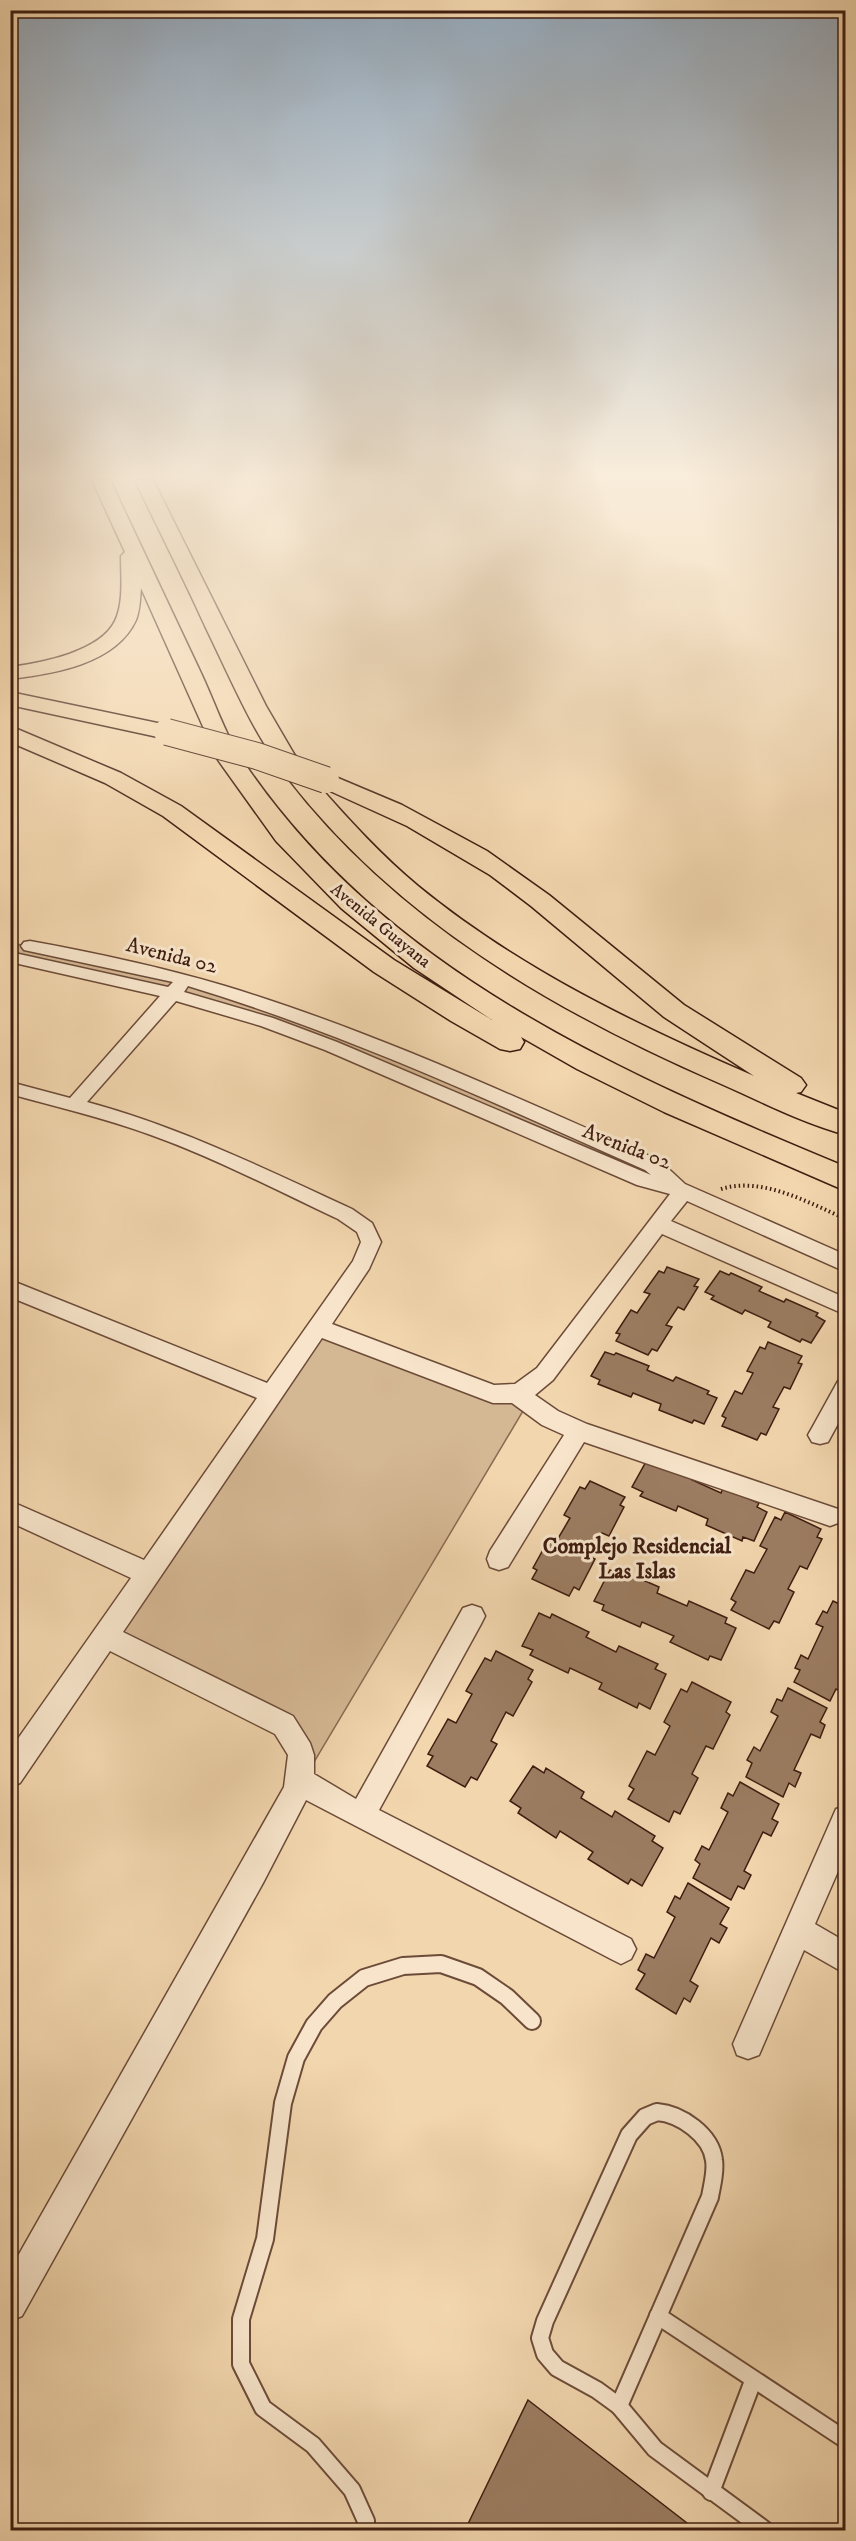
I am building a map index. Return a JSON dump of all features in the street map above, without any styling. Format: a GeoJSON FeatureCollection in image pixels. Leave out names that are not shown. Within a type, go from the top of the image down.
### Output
{"type":"FeatureCollection","features":[{"type":"Feature","properties":{"kind":"main road"},"geometry":{"type":"LineString","coordinates":[[10,673],[48,666],[82,656],[109,641],[117,633],[128,614],[129,599]]}},
{"type":"Feature","properties":{"kind":"main road","name":"Avenida Guayana"},"geometry":{"type":"LineString","coordinates":[[155,599],[230,760],[252,796],[277,828],[320,875],[388,934],[492,1006],[589,1063],[725,1130],[846,1180]]}},
{"type":"Feature","properties":{"kind":"main road"},"geometry":{"type":"LineString","coordinates":[[203,599],[273,739],[319,802],[364,851],[398,881],[463,932],[576,1002],[700,1065],[846,1125]]}},
{"type":"Feature","properties":{"kind":"main road"},"geometry":{"type":"LineString","coordinates":[[10,698],[167,732],[257,756],[326,780],[398,811],[479,857],[532,895],[646,989],[697,1027],[793,1086],[846,1115]]}},
{"type":"Feature","properties":{"kind":"main road"},"geometry":{"type":"LineString","coordinates":[[10,733],[113,778],[172,811],[348,941],[460,1015],[576,1072],[725,1130]]}},
{"type":"Feature","properties":{"kind":"street","name":"Avenida 02"},"geometry":{"type":"LineString","coordinates":[[10,942],[106,961],[179,987],[236,1011],[293,1031],[644,1180],[683,1191],[846,1264]]}},
{"type":"Feature","properties":{"kind":"street","name":"Avenida 02"},"geometry":{"type":"LineString","coordinates":[[10,957],[94,974],[179,987]]}},
{"type":"Feature","properties":{"kind":"street"},"geometry":{"type":"LineString","coordinates":[[74,1105],[179,987]]}},
{"type":"Feature","properties":{"kind":"street"},"geometry":{"type":"LineString","coordinates":[[10,1088],[157,1130],[200,1147],[345,1214],[365,1228],[371,1242],[368,1253],[318,1328],[10,1774]]}},
{"type":"Feature","properties":{"kind":"street"},"geometry":{"type":"LineString","coordinates":[[318,1328],[493,1394],[517,1394],[527,1390],[545,1374],[683,1191]]}},
{"type":"Feature","properties":{"kind":"street"},"geometry":{"type":"LineString","coordinates":[[658,1224],[846,1307]]}},
{"type":"Feature","properties":{"kind":"street"},"geometry":{"type":"LineString","coordinates":[[10,1288],[272,1395]]}},
{"type":"Feature","properties":{"kind":"street"},"geometry":{"type":"LineString","coordinates":[[820,1436],[846,1387]]}},
{"type":"Feature","properties":{"kind":"street"},"geometry":{"type":"LineString","coordinates":[[517,1394],[550,1418],[579,1431],[830,1516]]}},
{"type":"Feature","properties":{"kind":"street"},"geometry":{"type":"LineString","coordinates":[[500,1559],[579,1431]]}},
{"type":"Feature","properties":{"kind":"street"},"geometry":{"type":"LineString","coordinates":[[10,1511],[149,1574]]}},
{"type":"Feature","properties":{"kind":"street"},"geometry":{"type":"LineString","coordinates":[[361,1816],[472,1616]]}},
{"type":"Feature","properties":{"kind":"street"},"geometry":{"type":"LineString","coordinates":[[10,2304],[247,1883],[300,1781],[301,1755],[297,1743],[284,1725],[106,1636]]}},
{"type":"Feature","properties":{"kind":"street"},"geometry":{"type":"LineString","coordinates":[[300,1781],[361,1816],[621,1949]]}},
{"type":"Feature","properties":{"kind":"street"},"geometry":{"type":"LineString","coordinates":[[748,2044],[846,1819]]}},
{"type":"Feature","properties":{"kind":"street"},"geometry":{"type":"LineString","coordinates":[[797,1930],[846,1959]]}},
{"type":"Feature","properties":{"kind":"lane"},"geometry":{"type":"LineString","coordinates":[[366,2530],[366,2521],[352,2490],[313,2445],[263,2408],[241,2364],[241,2319],[265,2238],[283,2103],[296,2058],[314,2025],[335,2001],[364,1978],[403,1966],[441,1964],[478,1977],[507,1997],[532,2021]]}},
{"type":"Feature","properties":{"kind":"lane"},"geometry":{"type":"LineString","coordinates":[[619,2406],[710,2197],[716,2171],[711,2148],[697,2131],[672,2115],[656,2112],[641,2120],[629,2135],[545,2321],[540,2338],[545,2354],[557,2368],[597,2390],[619,2406],[655,2449],[765,2530]]}},
{"type":"Feature","properties":{"kind":"lane"},"geometry":{"type":"LineString","coordinates":[[658,2316],[753,2381],[846,2440]]}},
{"type":"Feature","properties":{"kind":"lane"},"geometry":{"type":"LineString","coordinates":[[711,2492],[753,2381]]}},
{"type":"Feature","properties":{"kind":"path"},"geometry":{"type":"LineString","coordinates":[[705,1201],[725,1187],[747,1185],[783,1194],[846,1219]]}},
{"type":"Feature","properties":{"kind":"shaded area"},"geometry":{"type":"Polygon","coordinates":[[[10,943],[64,952],[246,998],[652,1165],[683,1191],[267,1022],[11,957],[10,943]]]}},
{"type":"Feature","properties":{"kind":"shaded area"},"geometry":{"type":"Polygon","coordinates":[[[318,1328],[493,1394],[545,1374],[295,1794],[297,1743],[106,1636],[318,1328]]]}},
{"type":"Feature","properties":{"kind":"building"},"geometry":{"type":"Polygon","coordinates":[[[667,1267],[699,1279],[694,1286],[698,1287],[684,1310],[678,1307],[666,1325],[672,1327],[657,1351],[652,1349],[648,1355],[616,1341],[620,1334],[616,1333],[631,1310],[637,1313],[650,1294],[644,1292],[659,1271],[664,1273],[667,1267]]]}},
{"type":"Feature","properties":{"kind":"building"},"geometry":{"type":"Polygon","coordinates":[[[720,1271],[729,1275],[731,1273],[762,1287],[759,1291],[784,1302],[786,1299],[818,1313],[816,1316],[825,1321],[811,1343],[802,1339],[800,1342],[768,1327],[771,1322],[745,1310],[742,1314],[711,1299],[714,1296],[705,1292],[720,1271]]]}},
{"type":"Feature","properties":{"kind":"building"},"geometry":{"type":"Polygon","coordinates":[[[768,1342],[802,1356],[798,1363],[802,1364],[790,1389],[784,1387],[773,1407],[779,1409],[766,1435],[761,1433],[757,1440],[722,1426],[726,1418],[722,1416],[735,1391],[742,1394],[753,1373],[747,1371],[760,1347],[765,1349],[768,1342]]]}},
{"type":"Feature","properties":{"kind":"building"},"geometry":{"type":"Polygon","coordinates":[[[605,1352],[614,1355],[616,1353],[649,1366],[647,1370],[673,1381],[676,1377],[709,1391],[707,1394],[717,1398],[704,1424],[694,1420],[692,1423],[659,1410],[661,1404],[633,1393],[631,1397],[598,1384],[600,1380],[591,1376],[605,1352]]]}},
{"type":"Feature","properties":{"kind":"building"},"geometry":{"type":"Polygon","coordinates":[[[647,1460],[694,1476],[692,1480],[721,1493],[723,1488],[759,1503],[757,1507],[767,1512],[754,1541],[743,1537],[742,1541],[706,1525],[708,1519],[678,1506],[676,1511],[640,1496],[643,1492],[632,1487],[647,1460]]]}},
{"type":"Feature","properties":{"kind":"building"},"geometry":{"type":"Polygon","coordinates":[[[590,1481],[625,1497],[620,1505],[624,1507],[609,1536],[602,1533],[589,1556],[595,1559],[579,1590],[574,1587],[569,1596],[532,1579],[537,1570],[533,1568],[549,1539],[556,1542],[570,1518],[564,1515],[580,1487],[585,1489],[590,1481]]]}},
{"type":"Feature","properties":{"kind":"building"},"geometry":{"type":"Polygon","coordinates":[[[785,1512],[821,1529],[817,1537],[822,1539],[807,1569],[800,1566],[788,1589],[794,1592],[779,1623],[774,1621],[769,1629],[731,1610],[736,1602],[731,1599],[746,1570],[754,1573],[767,1549],[760,1546],[775,1517],[781,1520],[785,1512]]]}},
{"type":"Feature","properties":{"kind":"building"},"geometry":{"type":"Polygon","coordinates":[[[610,1570],[620,1574],[622,1571],[659,1587],[657,1593],[687,1606],[689,1601],[727,1618],[725,1623],[736,1628],[721,1660],[710,1656],[708,1660],[670,1642],[674,1636],[642,1622],[640,1627],[602,1610],[604,1605],[594,1601],[610,1570]]]}},
{"type":"Feature","properties":{"kind":"building"},"geometry":{"type":"Polygon","coordinates":[[[845,1572],[846,1600],[839,1597],[844,1586],[839,1583],[845,1572]]]}},
{"type":"Feature","properties":{"kind":"building"},"geometry":{"type":"Polygon","coordinates":[[[833,1601],[846,1607],[846,1666],[841,1676],[846,1679],[846,1684],[842,1692],[836,1689],[830,1701],[794,1682],[800,1670],[795,1668],[801,1655],[808,1659],[823,1627],[816,1624],[823,1611],[827,1613],[833,1601]]]}},
{"type":"Feature","properties":{"kind":"building"},"geometry":{"type":"Polygon","coordinates":[[[539,1613],[550,1618],[552,1614],[589,1632],[586,1637],[616,1652],[619,1646],[658,1664],[655,1669],[666,1674],[650,1709],[639,1703],[637,1708],[599,1689],[602,1683],[570,1668],[568,1673],[530,1655],[533,1650],[522,1646],[539,1613]]]}},
{"type":"Feature","properties":{"kind":"building"},"geometry":{"type":"Polygon","coordinates":[[[496,1651],[533,1670],[528,1679],[532,1682],[513,1716],[506,1712],[491,1741],[497,1744],[477,1780],[471,1777],[465,1787],[427,1766],[433,1756],[428,1754],[448,1719],[456,1723],[472,1694],[466,1691],[485,1658],[491,1661],[496,1651]]]}},
{"type":"Feature","properties":{"kind":"building"},"geometry":{"type":"Polygon","coordinates":[[[692,1682],[731,1702],[726,1712],[730,1715],[713,1749],[706,1746],[692,1774],[698,1778],[680,1814],[674,1811],[669,1822],[628,1799],[634,1789],[629,1786],[647,1751],[655,1755],[670,1726],[664,1722],[681,1689],[687,1692],[692,1682]]]}},
{"type":"Feature","properties":{"kind":"building"},"geometry":{"type":"Polygon","coordinates":[[[788,1688],[827,1708],[820,1722],[825,1725],[820,1738],[811,1734],[794,1770],[801,1773],[795,1787],[789,1783],[783,1797],[746,1777],[752,1763],[747,1760],[754,1747],[760,1751],[778,1716],[771,1712],[777,1699],[782,1701],[788,1688]]]}},
{"type":"Feature","properties":{"kind":"building"},"geometry":{"type":"Polygon","coordinates":[[[533,1766],[544,1773],[546,1768],[584,1792],[581,1798],[612,1817],[615,1811],[655,1836],[652,1841],[663,1848],[642,1886],[631,1879],[628,1884],[588,1859],[593,1852],[560,1831],[556,1838],[518,1813],[521,1808],[510,1801],[533,1766]]]}},
{"type":"Feature","properties":{"kind":"building"},"geometry":{"type":"Polygon","coordinates":[[[740,1782],[779,1804],[772,1819],[778,1822],[771,1836],[763,1832],[744,1871],[751,1875],[744,1889],[738,1886],[731,1900],[693,1878],[700,1864],[695,1860],[702,1846],[709,1850],[728,1812],[721,1808],[728,1793],[733,1796],[740,1782]]]}},
{"type":"Feature","properties":{"kind":"building"},"geometry":{"type":"Polygon","coordinates":[[[688,1883],[729,1908],[720,1924],[727,1928],[719,1943],[711,1938],[690,1981],[698,1986],[690,2002],[684,1998],[676,2014],[636,1989],[645,1974],[638,1970],[646,1954],[654,1958],[675,1917],[667,1912],[675,1896],[680,1899],[688,1883]]]}},
{"type":"Feature","properties":{"kind":"building"},"geometry":{"type":"Polygon","coordinates":[[[528,2400],[696,2530],[469,2530],[466,2528],[528,2400]]]}},
{"type":"Feature","properties":{"kind":"district","name":"Complejo Residencial Las Islas"},"geometry":{"type":"Point","coordinates":[637,1558]}}]}
